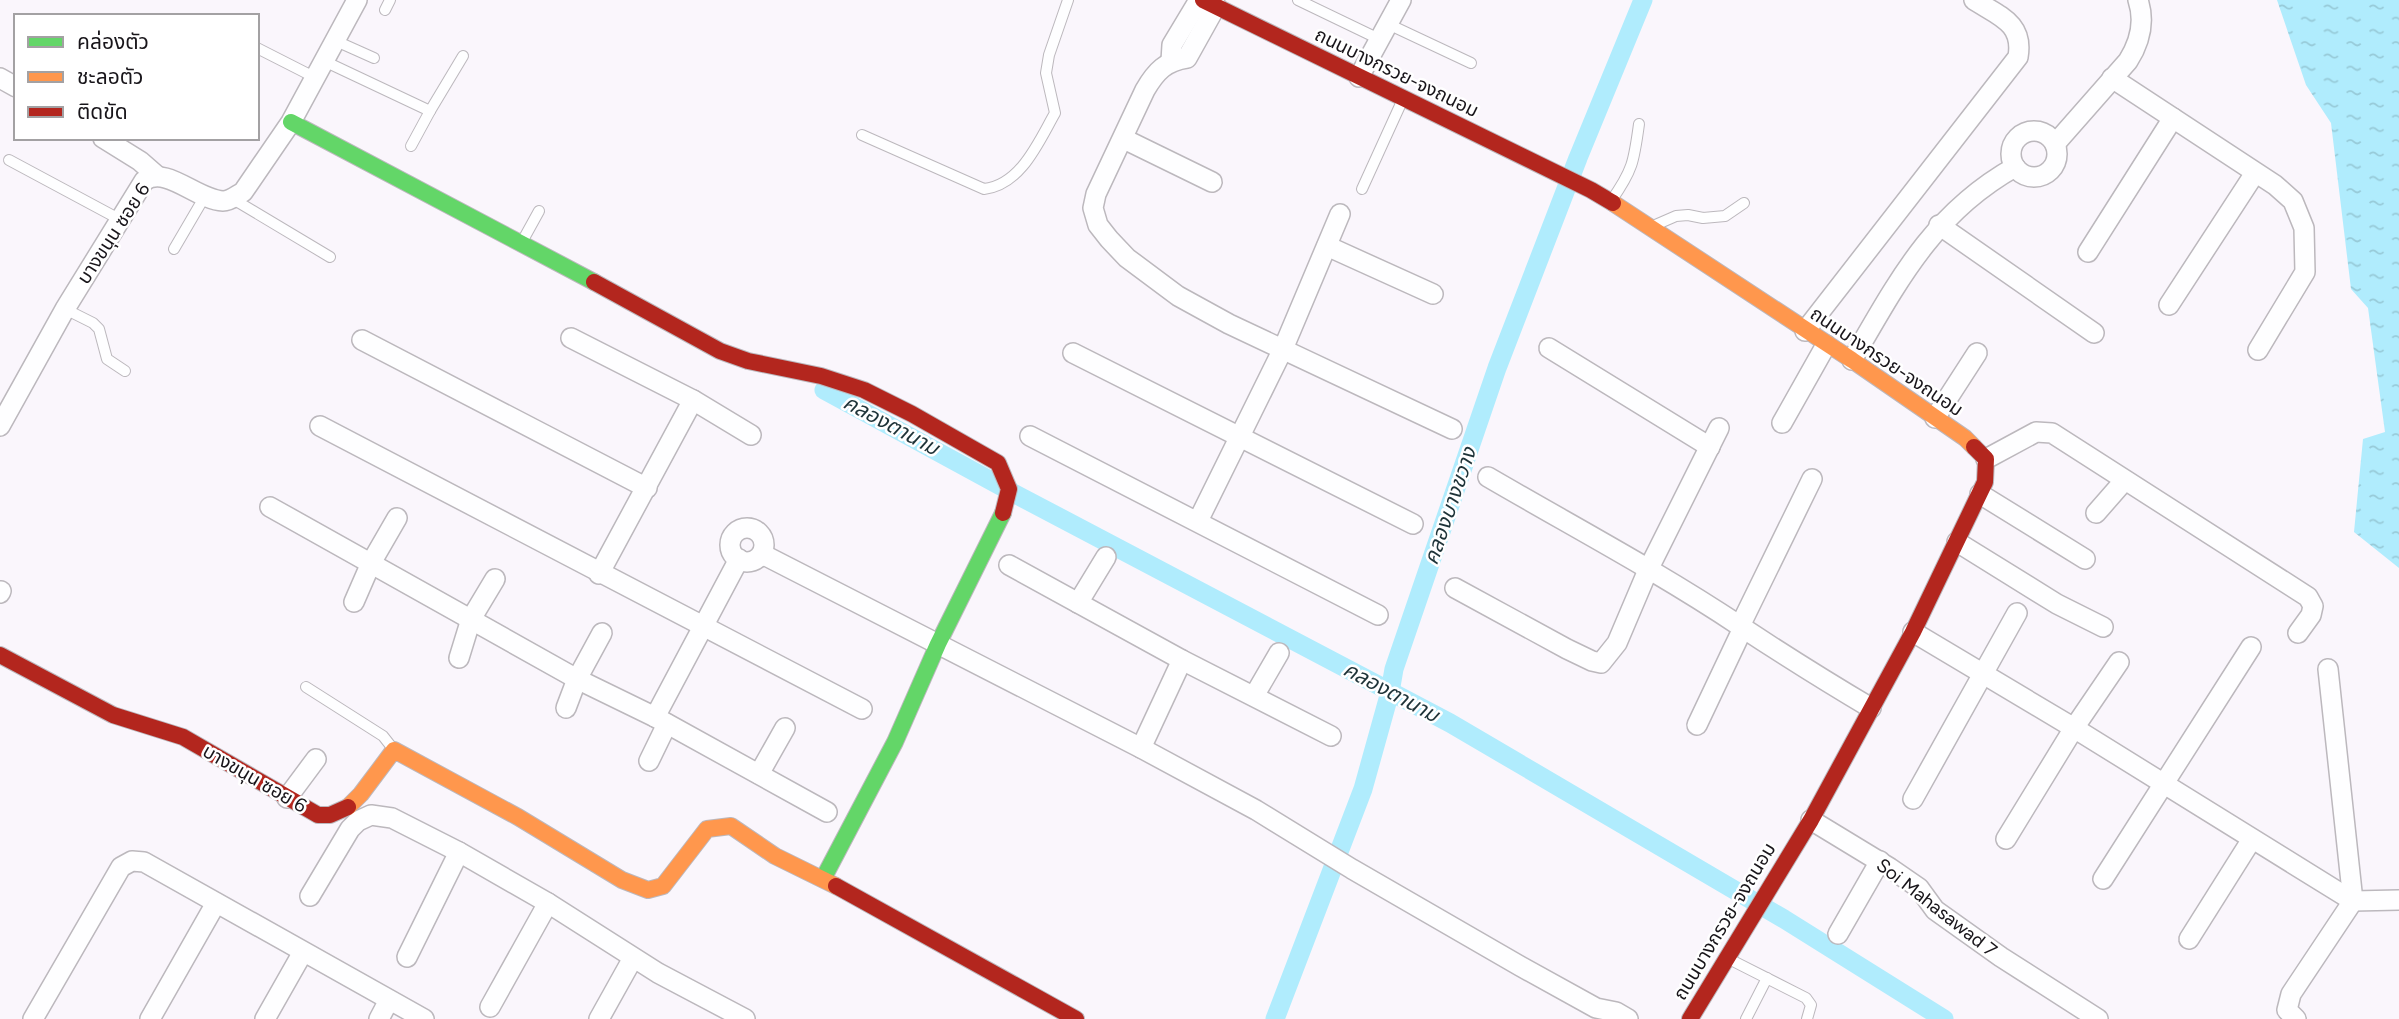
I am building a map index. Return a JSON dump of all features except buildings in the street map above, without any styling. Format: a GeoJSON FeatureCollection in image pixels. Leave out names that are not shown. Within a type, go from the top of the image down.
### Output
{"type":"FeatureCollection","features":[{"type":"Feature","properties":{"kind":"street"},"geometry":{"type":"LineString","coordinates":[[233,198],[243,191],[291,122],[357,0]]}},
{"type":"Feature","properties":{"kind":"street"},"geometry":{"type":"LineString","coordinates":[[1359,77],[1401,0]]}},
{"type":"Feature","properties":{"kind":"street"},"geometry":{"type":"LineString","coordinates":[[1805,331],[2018,57],[2021,42],[2017,32],[2010,24],[1974,0]]}},
{"type":"Feature","properties":{"kind":"street"},"geometry":{"type":"LineString","coordinates":[[2055,144],[2128,61],[2137,47],[2143,15],[2138,0]]}},
{"type":"Feature","properties":{"kind":"street"},"geometry":{"type":"LineString","coordinates":[[1206,2],[1187,58],[1171,61],[1152,79],[1096,194],[1093,208],[1098,225],[1127,258],[1178,296],[1452,429]]}},
{"type":"Feature","properties":{"kind":"street","name":"ถนนบางกรวย-จงถนอม"},"geometry":{"type":"LineString","coordinates":[[1206,2],[1604,197],[1826,345],[1852,359],[1965,438],[1986,459],[1985,482],[1980,494],[1913,632],[1811,820],[1725,957],[1690,1019]]}},
{"type":"Feature","properties":{"kind":"street"},"geometry":{"type":"LineString","coordinates":[[2112,78],[2255,173],[2292,201],[2304,228],[2305,272],[2258,350]]}},
{"type":"Feature","properties":{"kind":"street"},"geometry":{"type":"LineString","coordinates":[[2088,252],[2173,118]]}},
{"type":"Feature","properties":{"kind":"street"},"geometry":{"type":"LineString","coordinates":[[291,122],[720,351],[748,361],[821,376],[864,390],[998,463],[1007,478],[1009,489],[1006,506],[938,644],[895,742],[823,879]]}},
{"type":"Feature","properties":{"kind":"street"},"geometry":{"type":"LineString","coordinates":[[2037,131],[2050,137],[2055,144],[2054,165],[2043,175],[2027,176],[2015,167],[2011,160],[2012,145],[2022,133],[2037,131]]}},
{"type":"Feature","properties":{"kind":"street"},"geometry":{"type":"LineString","coordinates":[[1124,139],[1212,182]]}},
{"type":"Feature","properties":{"kind":"street"},"geometry":{"type":"LineString","coordinates":[[106,140],[140,160],[156,175]]}},
{"type":"Feature","properties":{"kind":"street"},"geometry":{"type":"LineString","coordinates":[[1852,359],[1916,253],[1939,225],[1987,182],[2015,167]]}},
{"type":"Feature","properties":{"kind":"street"},"geometry":{"type":"LineString","coordinates":[[2169,305],[2255,173]]}},
{"type":"Feature","properties":{"kind":"street","name":"บางขนุน ซอย 6"},"geometry":{"type":"LineString","coordinates":[[0,426],[65,309],[144,181],[156,175],[205,196],[223,201],[233,198]]}},
{"type":"Feature","properties":{"kind":"street"},"geometry":{"type":"LineString","coordinates":[[1198,521],[1283,348],[1340,214]]}},
{"type":"Feature","properties":{"kind":"street"},"geometry":{"type":"LineString","coordinates":[[1939,225],[2094,333]]}},
{"type":"Feature","properties":{"kind":"street"},"geometry":{"type":"LineString","coordinates":[[1327,246],[1433,294]]}},
{"type":"Feature","properties":{"kind":"street"},"geometry":{"type":"LineString","coordinates":[[571,338],[693,400],[751,435]]}},
{"type":"Feature","properties":{"kind":"street"},"geometry":{"type":"LineString","coordinates":[[362,340],[647,488]]}},
{"type":"Feature","properties":{"kind":"street"},"geometry":{"type":"LineString","coordinates":[[1782,423],[1826,345]]}},
{"type":"Feature","properties":{"kind":"street"},"geometry":{"type":"LineString","coordinates":[[1549,348],[1710,447]]}},
{"type":"Feature","properties":{"kind":"street"},"geometry":{"type":"LineString","coordinates":[[1073,353],[1413,524]]}},
{"type":"Feature","properties":{"kind":"street"},"geometry":{"type":"LineString","coordinates":[[1935,418],[1977,353]]}},
{"type":"Feature","properties":{"kind":"street"},"geometry":{"type":"LineString","coordinates":[[599,574],[693,400]]}},
{"type":"Feature","properties":{"kind":"street"},"geometry":{"type":"LineString","coordinates":[[320,426],[862,709]]}},
{"type":"Feature","properties":{"kind":"street"},"geometry":{"type":"LineString","coordinates":[[1455,588],[1567,649],[1601,663],[1617,643],[1648,570],[1719,428]]}},
{"type":"Feature","properties":{"kind":"street"},"geometry":{"type":"LineString","coordinates":[[1986,459],[2036,432],[2052,433],[2308,597],[2313,606],[2311,615],[2298,633]]}},
{"type":"Feature","properties":{"kind":"street"},"geometry":{"type":"LineString","coordinates":[[1030,436],[1378,615]]}},
{"type":"Feature","properties":{"kind":"street"},"geometry":{"type":"LineString","coordinates":[[1488,477],[1648,570],[1871,708]]}},
{"type":"Feature","properties":{"kind":"street"},"geometry":{"type":"LineString","coordinates":[[1697,725],[1812,479]]}},
{"type":"Feature","properties":{"kind":"street"},"geometry":{"type":"LineString","coordinates":[[2095,513],[2124,481]]}},
{"type":"Feature","properties":{"kind":"street"},"geometry":{"type":"LineString","coordinates":[[1980,494],[2085,559]]}},
{"type":"Feature","properties":{"kind":"street"},"geometry":{"type":"LineString","coordinates":[[270,508],[578,679],[827,812]]}},
{"type":"Feature","properties":{"kind":"street"},"geometry":{"type":"LineString","coordinates":[[354,602],[371,563],[397,518]]}},
{"type":"Feature","properties":{"kind":"street"},"geometry":{"type":"LineString","coordinates":[[743,528],[756,530],[764,541],[762,554],[751,561],[739,559],[734,555],[730,542],[743,528]]}},
{"type":"Feature","properties":{"kind":"street"},"geometry":{"type":"LineString","coordinates":[[1956,542],[2057,604],[2103,627]]}},
{"type":"Feature","properties":{"kind":"street"},"geometry":{"type":"LineString","coordinates":[[762,554],[1141,748],[1256,810],[1599,1013],[1616,1012],[1628,1019]]}},
{"type":"Feature","properties":{"kind":"street"},"geometry":{"type":"LineString","coordinates":[[1078,603],[1106,557]]}},
{"type":"Feature","properties":{"kind":"street"},"geometry":{"type":"LineString","coordinates":[[649,761],[661,721],[702,625],[739,559]]}},
{"type":"Feature","properties":{"kind":"street"},"geometry":{"type":"LineString","coordinates":[[1009,565],[1182,660],[1331,736]]}},
{"type":"Feature","properties":{"kind":"street"},"geometry":{"type":"LineString","coordinates":[[458,658],[471,619],[495,579]]}},
{"type":"Feature","properties":{"kind":"street"},"geometry":{"type":"LineString","coordinates":[[1913,799],[2017,613]]}},
{"type":"Feature","properties":{"kind":"street"},"geometry":{"type":"LineString","coordinates":[[1913,632],[2353,901],[2399,900]]}},
{"type":"Feature","properties":{"kind":"street"},"geometry":{"type":"LineString","coordinates":[[566,708],[602,633]]}},
{"type":"Feature","properties":{"kind":"street"},"geometry":{"type":"LineString","coordinates":[[2103,879],[2251,647]]}},
{"type":"Feature","properties":{"kind":"street"},"geometry":{"type":"LineString","coordinates":[[1254,696],[1279,653]]}},
{"type":"Feature","properties":{"kind":"street","name":"บางขนุน ซอย 6"},"geometry":{"type":"LineString","coordinates":[[0,655],[113,715],[183,737],[318,815],[337,815],[347,809],[394,750]]}},
{"type":"Feature","properties":{"kind":"street"},"geometry":{"type":"LineString","coordinates":[[1141,748],[1182,660]]}},
{"type":"Feature","properties":{"kind":"street"},"geometry":{"type":"LineString","coordinates":[[2006,839],[2074,728],[2119,662]]}},
{"type":"Feature","properties":{"kind":"street"},"geometry":{"type":"LineString","coordinates":[[2296,1019],[2287,1010],[2291,994],[2353,901],[2328,669]]}},
{"type":"Feature","properties":{"kind":"street"},"geometry":{"type":"LineString","coordinates":[[759,775],[785,728]]}},
{"type":"Feature","properties":{"kind":"street"},"geometry":{"type":"LineString","coordinates":[[394,750],[518,817],[622,880],[648,890],[663,886],[707,829],[731,826],[775,856],[823,879],[1076,1019]]}},
{"type":"Feature","properties":{"kind":"street"},"geometry":{"type":"LineString","coordinates":[[287,798],[316,759]]}},
{"type":"Feature","properties":{"kind":"street"},"geometry":{"type":"LineString","coordinates":[[310,896],[358,821],[371,815],[393,818],[548,903],[721,1013],[745,1019]]}},
{"type":"Feature","properties":{"kind":"street","name":"Soi Mahasawad 7"},"geometry":{"type":"LineString","coordinates":[[1811,820],[1919,888],[1935,910],[2001,957],[2098,1019]]}},
{"type":"Feature","properties":{"kind":"street"},"geometry":{"type":"LineString","coordinates":[[2189,939],[2252,839]]}},
{"type":"Feature","properties":{"kind":"street"},"geometry":{"type":"LineString","coordinates":[[407,957],[459,852]]}},
{"type":"Feature","properties":{"kind":"street"},"geometry":{"type":"LineString","coordinates":[[33,1019],[121,867],[132,861],[144,862],[424,1019]]}},
{"type":"Feature","properties":{"kind":"street"},"geometry":{"type":"LineString","coordinates":[[1838,934],[1880,861]]}},
{"type":"Feature","properties":{"kind":"street"},"geometry":{"type":"LineString","coordinates":[[150,1019],[216,903]]}},
{"type":"Feature","properties":{"kind":"street"},"geometry":{"type":"LineString","coordinates":[[489,1007],[548,903]]}},
{"type":"Feature","properties":{"kind":"street"},"geometry":{"type":"LineString","coordinates":[[265,1019],[303,952]]}},
{"type":"Feature","properties":{"kind":"street"},"geometry":{"type":"LineString","coordinates":[[599,1019],[633,958]]}},
{"type":"Feature","properties":{"kind":"street"},"geometry":{"type":"LineString","coordinates":[[379,1019],[389,1000]]}},
{"type":"Feature","properties":{"kind":"lane"},"geometry":{"type":"LineString","coordinates":[[384,10],[390,0]]}},
{"type":"Feature","properties":{"kind":"lane"},"geometry":{"type":"LineString","coordinates":[[862,135],[984,189],[997,188],[1030,157],[1055,113],[1045,73],[1068,0]]}},
{"type":"Feature","properties":{"kind":"lane"},"geometry":{"type":"LineString","coordinates":[[1298,0],[1471,63]]}},
{"type":"Feature","properties":{"kind":"lane"},"geometry":{"type":"LineString","coordinates":[[336,41],[374,58]]}},
{"type":"Feature","properties":{"kind":"lane"},"geometry":{"type":"LineString","coordinates":[[259,49],[430,111]]}},
{"type":"Feature","properties":{"kind":"lane"},"geometry":{"type":"LineString","coordinates":[[411,146],[463,56]]}},
{"type":"Feature","properties":{"kind":"lane"},"geometry":{"type":"LineString","coordinates":[[1362,188],[1403,98]]}},
{"type":"Feature","properties":{"kind":"lane"},"geometry":{"type":"LineString","coordinates":[[1604,197],[1625,180],[1633,164],[1639,124]]}},
{"type":"Feature","properties":{"kind":"lane"},"geometry":{"type":"LineString","coordinates":[[9,160],[119,219]]}},
{"type":"Feature","properties":{"kind":"lane"},"geometry":{"type":"LineString","coordinates":[[174,249],[205,196]]}},
{"type":"Feature","properties":{"kind":"lane"},"geometry":{"type":"LineString","coordinates":[[233,198],[330,257]]}},
{"type":"Feature","properties":{"kind":"lane"},"geometry":{"type":"LineString","coordinates":[[1650,227],[1676,216],[1688,215],[1703,219],[1725,216],[1744,203]]}},
{"type":"Feature","properties":{"kind":"lane"},"geometry":{"type":"LineString","coordinates":[[521,243],[539,211]]}},
{"type":"Feature","properties":{"kind":"lane"},"geometry":{"type":"LineString","coordinates":[[65,309],[99,328],[107,359],[125,371]]}},
{"type":"Feature","properties":{"kind":"lane"},"geometry":{"type":"LineString","coordinates":[[306,687],[383,736],[394,750]]}},
{"type":"Feature","properties":{"kind":"lane"},"geometry":{"type":"LineString","coordinates":[[1725,957],[1806,998],[1811,1005],[1807,1019]]}},
{"type":"Feature","properties":{"kind":"lane"},"geometry":{"type":"LineString","coordinates":[[1746,1019],[1767,978]]}},
{"type":"Feature","properties":{"kind":"water"},"geometry":{"type":"Polygon","coordinates":[[[2277,0],[2399,0],[2399,568],[2354,532],[2363,439],[2385,432],[2368,308],[2351,289],[2331,123],[2306,85],[2277,0]]]}},
{"type":"Feature","properties":{"kind":"waterway","name":"คลองบางขวาง"},"geometry":{"type":"LineString","coordinates":[[1275,1019],[1363,789],[1394,669],[1497,368],[1578,158],[1643,0]]}},
{"type":"Feature","properties":{"kind":"waterway","name":"คลองบางขวาง"},"geometry":{"type":"LineString","coordinates":[[824,390],[1450,723],[1784,919],[1944,1019]]}},
{"type":"Feature","properties":{"kind":"traffic: fast"},"geometry":{"type":"LineString","coordinates":[[291,122],[594,282]]}},
{"type":"Feature","properties":{"kind":"traffic: fast"},"geometry":{"type":"LineString","coordinates":[[823,879],[895,742],[938,644],[1003,513]]}},
{"type":"Feature","properties":{"kind":"traffic: slow"},"geometry":{"type":"LineString","coordinates":[[1613,203],[1852,360],[1965,438],[1974,447]]}},
{"type":"Feature","properties":{"kind":"traffic: slow"},"geometry":{"type":"LineString","coordinates":[[348,807],[394,750],[518,817],[622,880],[648,890],[663,886],[707,829],[731,826],[775,856],[836,886]]}},
{"type":"Feature","properties":{"kind":"traffic: jam"},"geometry":{"type":"LineString","coordinates":[[1203,0],[1613,203]]}},
{"type":"Feature","properties":{"kind":"traffic: jam"},"geometry":{"type":"LineString","coordinates":[[594,282],[720,351],[748,361],[821,376],[864,390],[912,414],[998,463],[1009,489],[1003,513]]}},
{"type":"Feature","properties":{"kind":"traffic: jam"},"geometry":{"type":"LineString","coordinates":[[1690,1019],[1811,820],[1913,632],[1985,482],[1986,459],[1974,447]]}},
{"type":"Feature","properties":{"kind":"traffic: jam"},"geometry":{"type":"LineString","coordinates":[[0,655],[113,715],[183,737],[318,815],[330,815],[348,807]]}},
{"type":"Feature","properties":{"kind":"traffic: jam"},"geometry":{"type":"LineString","coordinates":[[836,886],[1076,1019]]}},
{"type":"Feature","properties":{"kind":"water label","name":"คลองตานาม"},"geometry":{"type":"Point","coordinates":[891,425]}},
{"type":"Feature","properties":{"kind":"water label","name":"คลองตานาม"},"geometry":{"type":"Point","coordinates":[1391,692]}}]}
